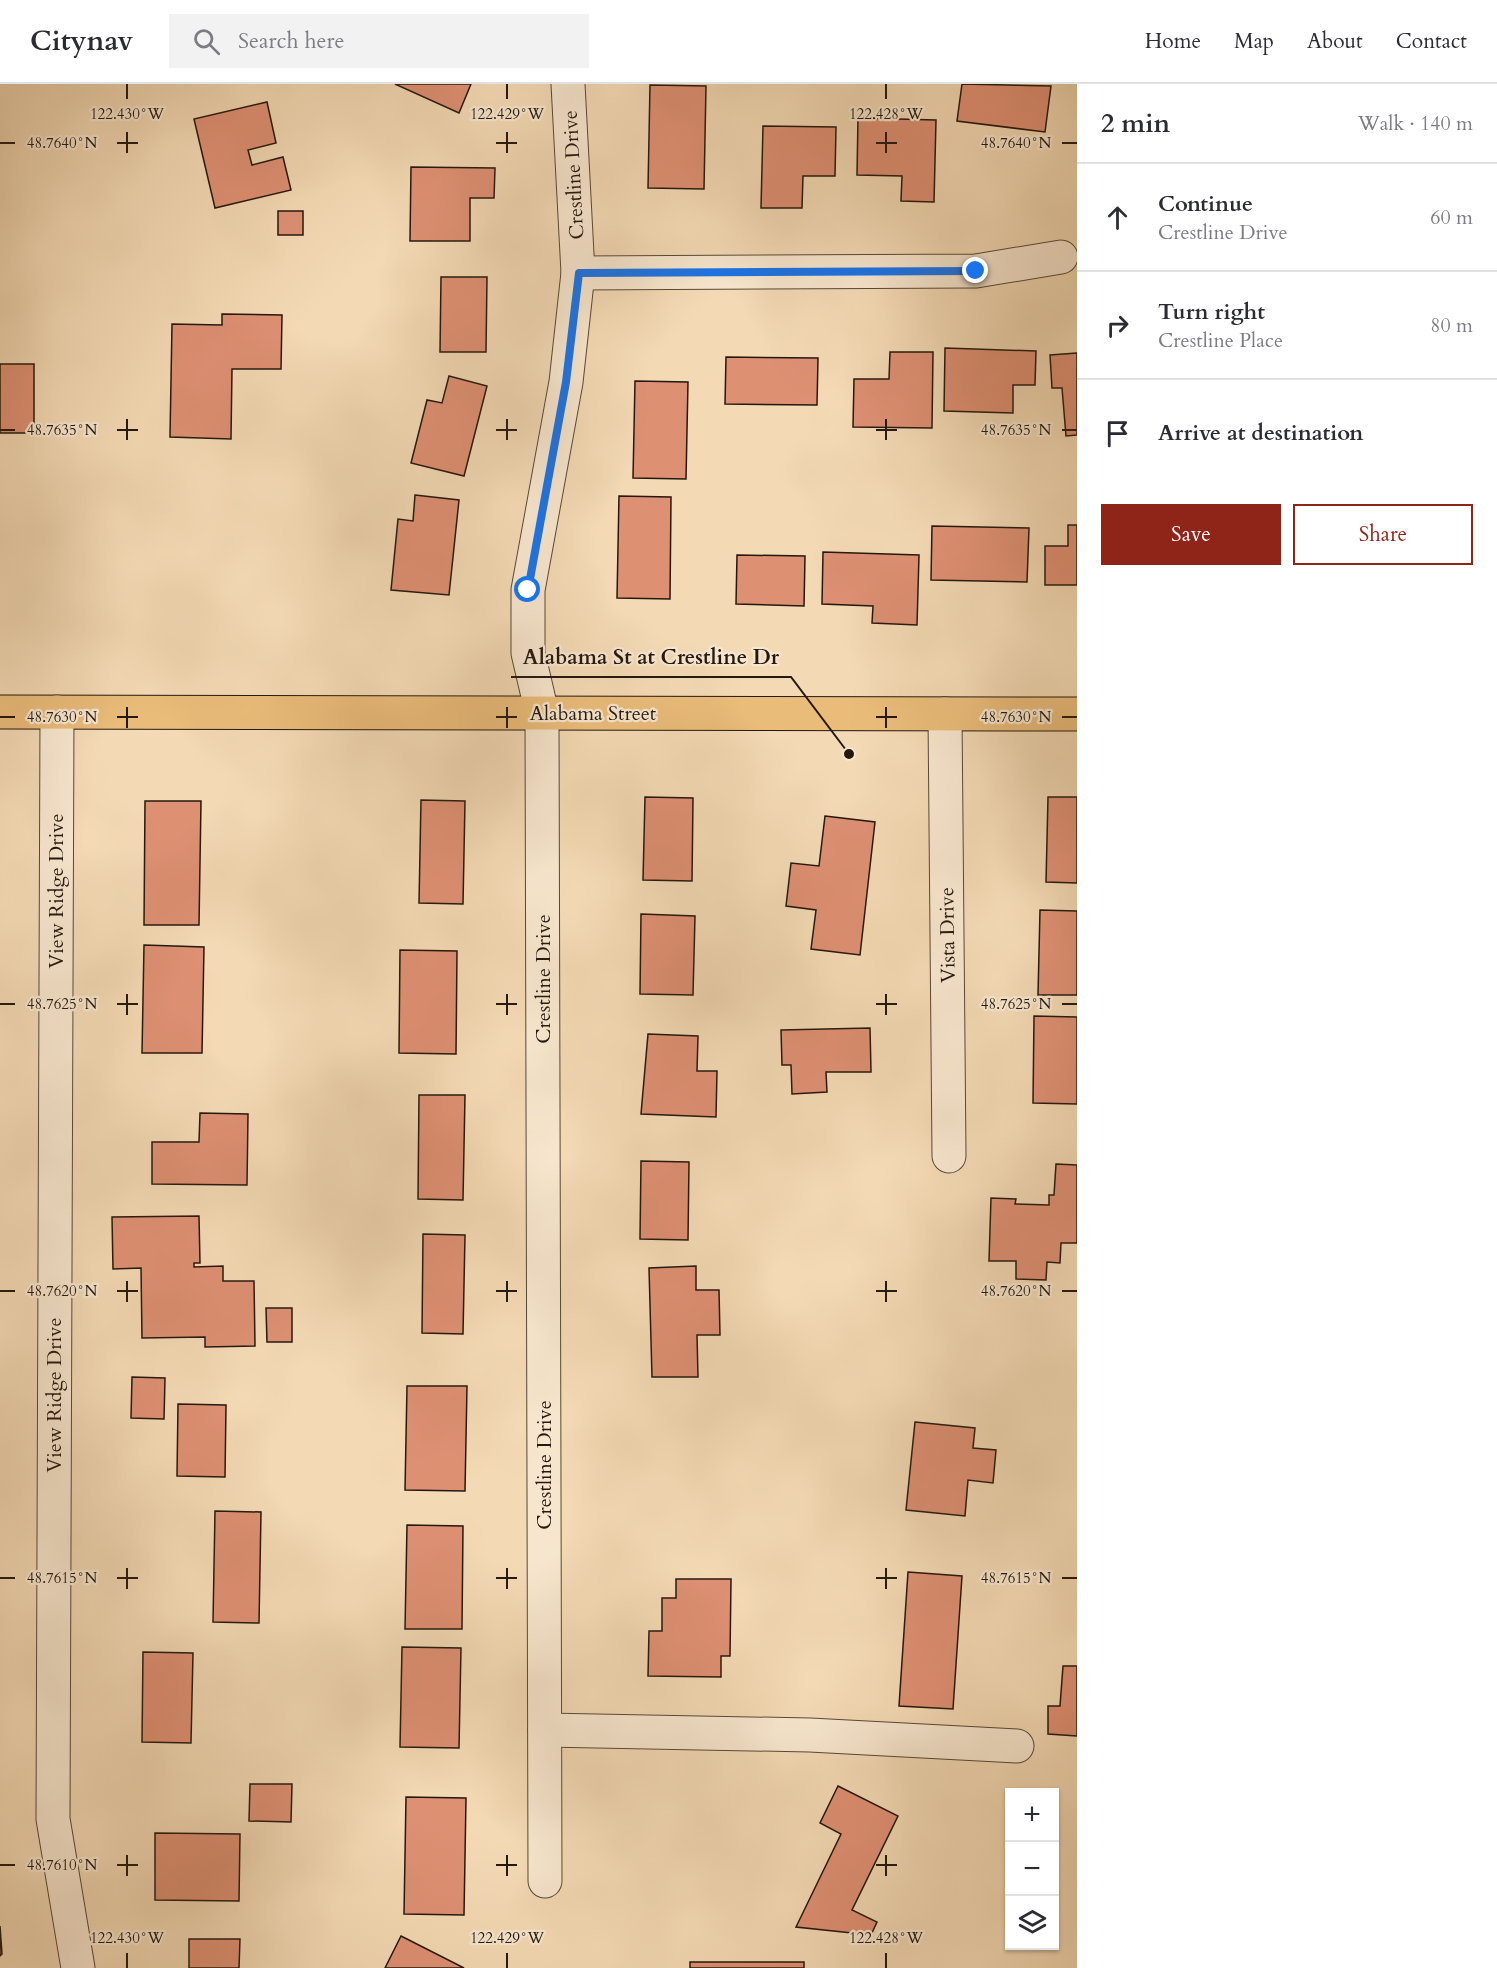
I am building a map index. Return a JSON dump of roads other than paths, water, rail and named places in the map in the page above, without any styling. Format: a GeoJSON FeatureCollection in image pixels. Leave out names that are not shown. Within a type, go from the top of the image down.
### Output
{"type":"FeatureCollection","features":[{"type":"Feature","properties":{"kind":"main road","name":"Alabama Street"},"geometry":{"type":"LineString","coordinates":[[0,712],[1077,714]]}},
{"type":"Feature","properties":{"kind":"street","name":"Crestline Drive"},"geometry":{"type":"LineString","coordinates":[[545,1881],[542,713],[528,653],[528,590],[566,382],[579,273],[568,84]]}},
{"type":"Feature","properties":{"kind":"street"},"geometry":{"type":"LineString","coordinates":[[579,273],[976,271],[1061,257]]}},
{"type":"Feature","properties":{"kind":"street","name":"View Ridge Drive"},"geometry":{"type":"LineString","coordinates":[[57,712],[53,1819],[78,1968]]}},
{"type":"Feature","properties":{"kind":"street","name":"Vista Drive"},"geometry":{"type":"LineString","coordinates":[[945,714],[949,1156]]}},
{"type":"Feature","properties":{"kind":"street"},"geometry":{"type":"LineString","coordinates":[[545,1730],[810,1735],[1017,1746]]}},
{"type":"Feature","properties":{"kind":"place","name":"Alabama St at Crestline Dr"},"geometry":{"type":"Point","coordinates":[849,754]}}]}
